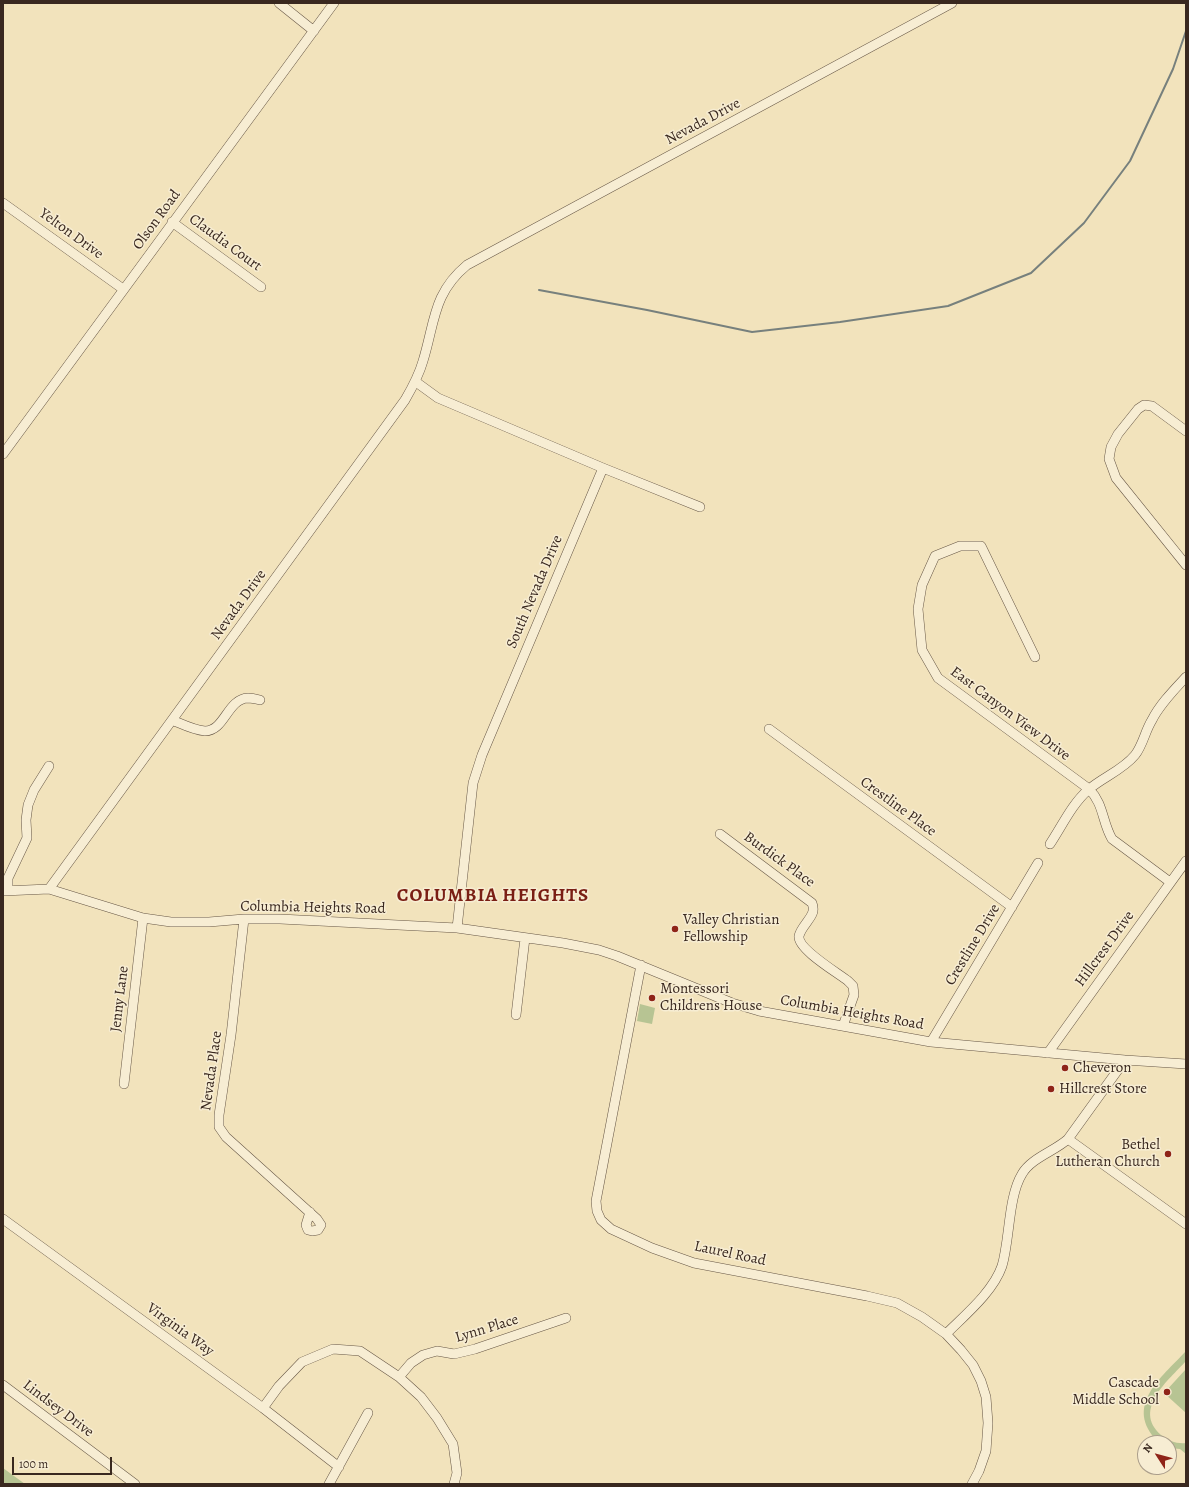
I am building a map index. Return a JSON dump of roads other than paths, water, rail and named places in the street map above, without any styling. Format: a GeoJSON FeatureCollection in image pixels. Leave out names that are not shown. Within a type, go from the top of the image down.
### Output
{"type":"FeatureCollection","features":[{"type":"Feature","properties":{"kind":"street"},"geometry":{"type":"LineString","coordinates":[[279,3],[314,31]]}},
{"type":"Feature","properties":{"kind":"street","name":"Olson Road"},"geometry":{"type":"LineString","coordinates":[[3,454],[334,3]]}},
{"type":"Feature","properties":{"kind":"street","name":"Nevada Drive"},"geometry":{"type":"LineString","coordinates":[[49,889],[405,400],[416,382],[423,362],[437,305],[445,289],[456,274],[467,265],[952,3]]}},
{"type":"Feature","properties":{"kind":"street","name":"Yelton Drive"},"geometry":{"type":"LineString","coordinates":[[3,203],[123,289]]}},
{"type":"Feature","properties":{"kind":"street","name":"Claudia Court"},"geometry":{"type":"LineString","coordinates":[[172,222],[262,287]]}},
{"type":"Feature","properties":{"kind":"street"},"geometry":{"type":"LineString","coordinates":[[416,382],[438,398],[603,468],[700,507]]}},
{"type":"Feature","properties":{"kind":"street"},"geometry":{"type":"LineString","coordinates":[[1186,431],[1152,406],[1144,405],[1138,409],[1118,434],[1111,447],[1109,459],[1116,478],[1186,565]]}},
{"type":"Feature","properties":{"kind":"street","name":"South Nevada Drive"},"geometry":{"type":"LineString","coordinates":[[457,928],[474,783],[482,755],[603,468]]}},
{"type":"Feature","properties":{"kind":"street","name":"East Canyon View Drive"},"geometry":{"type":"LineString","coordinates":[[1035,657],[981,546],[960,546],[935,556],[922,585],[918,609],[922,650],[938,678],[1089,789],[1096,796],[1101,807],[1107,831],[1112,838],[1170,882]]}},
{"type":"Feature","properties":{"kind":"street"},"geometry":{"type":"LineString","coordinates":[[1050,844],[1076,804],[1089,789],[1126,764],[1135,755],[1151,721],[1160,707],[1186,677]]}},
{"type":"Feature","properties":{"kind":"street"},"geometry":{"type":"LineString","coordinates":[[172,720],[191,728],[205,731],[215,729],[237,702],[247,698],[260,700]]}},
{"type":"Feature","properties":{"kind":"street","name":"Crestline Place"},"geometry":{"type":"LineString","coordinates":[[768,729],[1012,907]]}},
{"type":"Feature","properties":{"kind":"street"},"geometry":{"type":"LineString","coordinates":[[6,890],[9,873],[24,848],[27,838],[26,820],[28,805],[34,790],[49,766]]}},
{"type":"Feature","properties":{"kind":"street","name":"Burdick Place"},"geometry":{"type":"LineString","coordinates":[[720,834],[812,903],[814,913],[800,932],[800,941],[809,952],[853,986],[854,995],[843,1026]]}},
{"type":"Feature","properties":{"kind":"street","name":"Hillcrest Drive"},"geometry":{"type":"LineString","coordinates":[[1048,1053],[1186,861]]}},
{"type":"Feature","properties":{"kind":"street","name":"Crestline Drive"},"geometry":{"type":"LineString","coordinates":[[931,1042],[1038,863]]}},
{"type":"Feature","properties":{"kind":"street","name":"Columbia Heights Road"},"geometry":{"type":"LineString","coordinates":[[6,890],[49,889],[143,918],[171,922],[280,919],[338,921],[457,928],[563,943],[599,950],[641,965],[732,1004],[759,1011],[931,1042],[1125,1060],[1186,1064]]}},
{"type":"Feature","properties":{"kind":"street","name":"Jenny Lane"},"geometry":{"type":"LineString","coordinates":[[124,1084],[143,918]]}},
{"type":"Feature","properties":{"kind":"street","name":"Nevada Place"},"geometry":{"type":"LineString","coordinates":[[244,920],[231,1035],[219,1115],[219,1127],[226,1137],[310,1212]]}},
{"type":"Feature","properties":{"kind":"street"},"geometry":{"type":"LineString","coordinates":[[516,1015],[525,938]]}},
{"type":"Feature","properties":{"kind":"street","name":"Laurel Road"},"geometry":{"type":"LineString","coordinates":[[641,965],[596,1201],[597,1211],[601,1220],[611,1229],[634,1241],[694,1263],[897,1303],[922,1317],[946,1334],[973,1365],[981,1381],[986,1398],[988,1423],[986,1451],[979,1471],[972,1484]]}},
{"type":"Feature","properties":{"kind":"street"},"geometry":{"type":"LineString","coordinates":[[946,1334],[988,1291],[996,1279],[1002,1266],[1016,1192],[1022,1173],[1028,1166],[1039,1158],[1060,1147],[1068,1139],[1125,1060]]}},
{"type":"Feature","properties":{"kind":"street"},"geometry":{"type":"LineString","coordinates":[[1068,1139],[1186,1224]]}},
{"type":"Feature","properties":{"kind":"street","name":"Virginia Way"},"geometry":{"type":"LineString","coordinates":[[3,1219],[263,1408],[339,1466]]}},
{"type":"Feature","properties":{"kind":"street","name":"Lynn Place"},"geometry":{"type":"LineString","coordinates":[[400,1377],[411,1363],[423,1355],[437,1351],[454,1354],[474,1349],[566,1318]]}},
{"type":"Feature","properties":{"kind":"street"},"geometry":{"type":"LineString","coordinates":[[263,1408],[279,1386],[302,1362],[333,1349],[360,1351],[400,1377],[421,1397],[437,1418],[453,1444],[457,1473],[454,1484]]}},
{"type":"Feature","properties":{"kind":"street","name":"Lindsey Drive"},"geometry":{"type":"LineString","coordinates":[[3,1385],[135,1484]]}},
{"type":"Feature","properties":{"kind":"street"},"geometry":{"type":"LineString","coordinates":[[329,1484],[368,1413]]}},
{"type":"Feature","properties":{"kind":"waterway"},"geometry":{"type":"LineString","coordinates":[[539,290],[647,310],[752,332],[840,322],[948,306],[1031,273],[1084,223],[1130,161],[1173,69],[1186,31]]}},
{"type":"Feature","properties":{"kind":"place","name":"Valley Christian Fellowship"},"geometry":{"type":"Point","coordinates":[675,929]}},
{"type":"Feature","properties":{"kind":"place","name":"Montessori Childrens House"},"geometry":{"type":"Point","coordinates":[652,998]}},
{"type":"Feature","properties":{"kind":"place","name":"Cheveron"},"geometry":{"type":"Point","coordinates":[1065,1068]}},
{"type":"Feature","properties":{"kind":"place","name":"Hillcrest Store"},"geometry":{"type":"Point","coordinates":[1051,1089]}},
{"type":"Feature","properties":{"kind":"place","name":"Bethel Lutheran Church"},"geometry":{"type":"Point","coordinates":[1168,1154]}},
{"type":"Feature","properties":{"kind":"place","name":"Cascade Middle School"},"geometry":{"type":"Point","coordinates":[1167,1392]}},
{"type":"Feature","properties":{"kind":"district","name":"COLUMBIA HEIGHTS"},"geometry":{"type":"Point","coordinates":[493,896]}}]}
